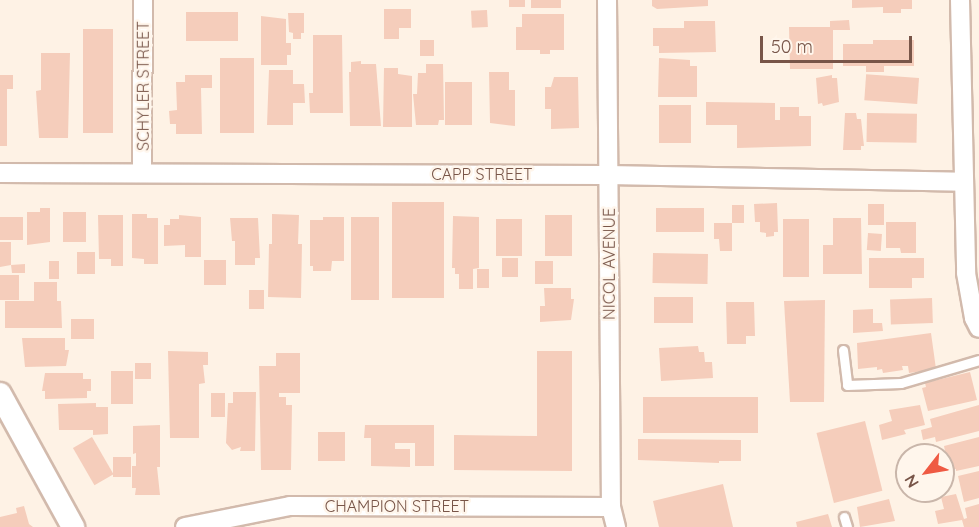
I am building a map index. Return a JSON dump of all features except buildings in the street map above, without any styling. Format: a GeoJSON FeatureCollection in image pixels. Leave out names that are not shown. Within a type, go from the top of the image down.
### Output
{"type":"FeatureCollection","features":[{"type":"Feature","properties":{"kind":"street","name":"SCHYLER STREET"},"geometry":{"type":"LineString","coordinates":[[142,172],[143,0]]}},
{"type":"Feature","properties":{"kind":"street","name":"NICOL AVENUE"},"geometry":{"type":"LineString","coordinates":[[607,0],[611,507],[616,527]]}},
{"type":"Feature","properties":{"kind":"street"},"geometry":{"type":"LineString","coordinates":[[960,0],[966,273],[974,318],[979,328]]}},
{"type":"Feature","properties":{"kind":"street","name":"CAPP STREET"},"geometry":{"type":"LineString","coordinates":[[0,173],[608,175],[963,182]]}},
{"type":"Feature","properties":{"kind":"street"},"geometry":{"type":"LineString","coordinates":[[0,394],[73,527]]}},
{"type":"Feature","properties":{"kind":"street","name":"CHAMPION STREET"},"geometry":{"type":"LineString","coordinates":[[185,527],[290,506],[611,507]]}},
{"type":"Feature","properties":{"kind":"lane"},"geometry":{"type":"LineString","coordinates":[[843,350],[847,385],[901,383],[979,360]]}}]}
